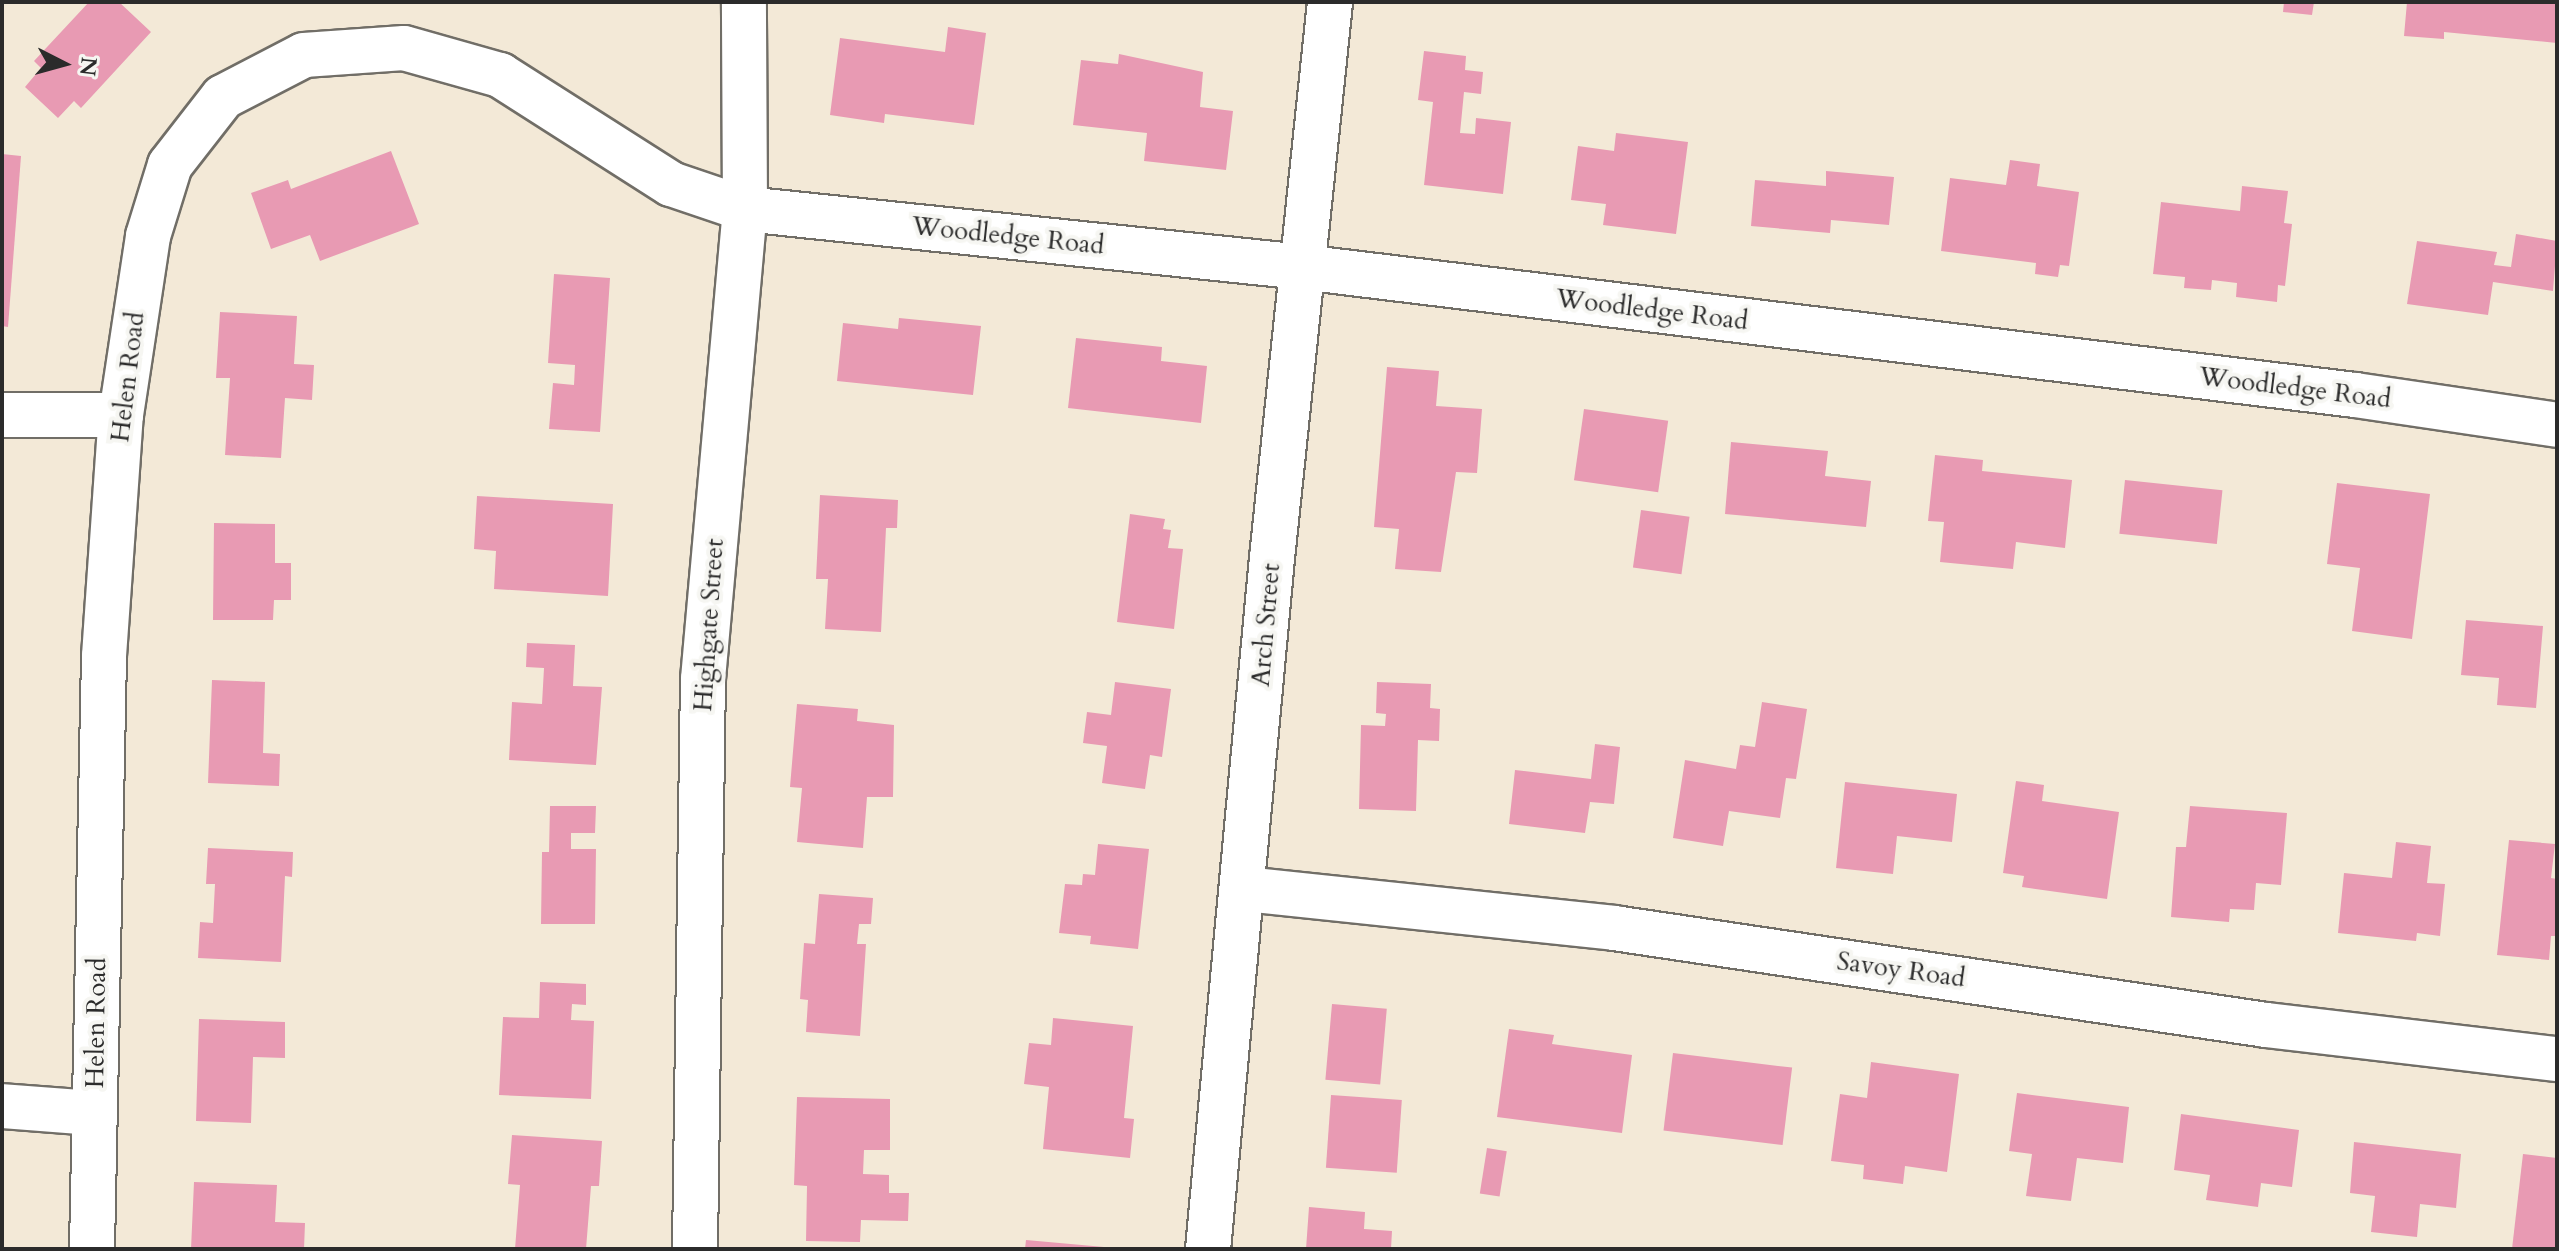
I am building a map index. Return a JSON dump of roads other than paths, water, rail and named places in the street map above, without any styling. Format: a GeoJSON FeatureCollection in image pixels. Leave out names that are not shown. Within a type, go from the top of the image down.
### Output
{"type":"FeatureCollection","features":[{"type":"Feature","properties":{"kind":"street","name":"Highgate Street"},"geometry":{"type":"LineString","coordinates":[[695,1249],[703,679],[745,209],[740,33],[744,2]]}},
{"type":"Feature","properties":{"kind":"street","name":"Arch Street"},"geometry":{"type":"LineString","coordinates":[[1208,1249],[1330,2]]}},
{"type":"Feature","properties":{"kind":"street","name":"Helen Road"},"geometry":{"type":"LineString","coordinates":[[92,1249],[104,656],[121,415],[148,236],[170,165],[223,97],[304,55],[404,48],[500,75],[671,184],[745,209]]}},
{"type":"Feature","properties":{"kind":"street","name":"Woodledge Road"},"geometry":{"type":"LineString","coordinates":[[745,209],[1302,267],[2355,395],[2557,425]]}},
{"type":"Feature","properties":{"kind":"street"},"geometry":{"type":"LineString","coordinates":[[2,415],[121,415]]}},
{"type":"Feature","properties":{"kind":"street","name":"Savoy Road"},"geometry":{"type":"LineString","coordinates":[[1244,889],[1614,928],[2266,1025],[2557,1059]]}},
{"type":"Feature","properties":{"kind":"street"},"geometry":{"type":"LineString","coordinates":[[2,1106],[94,1113]]}}]}
